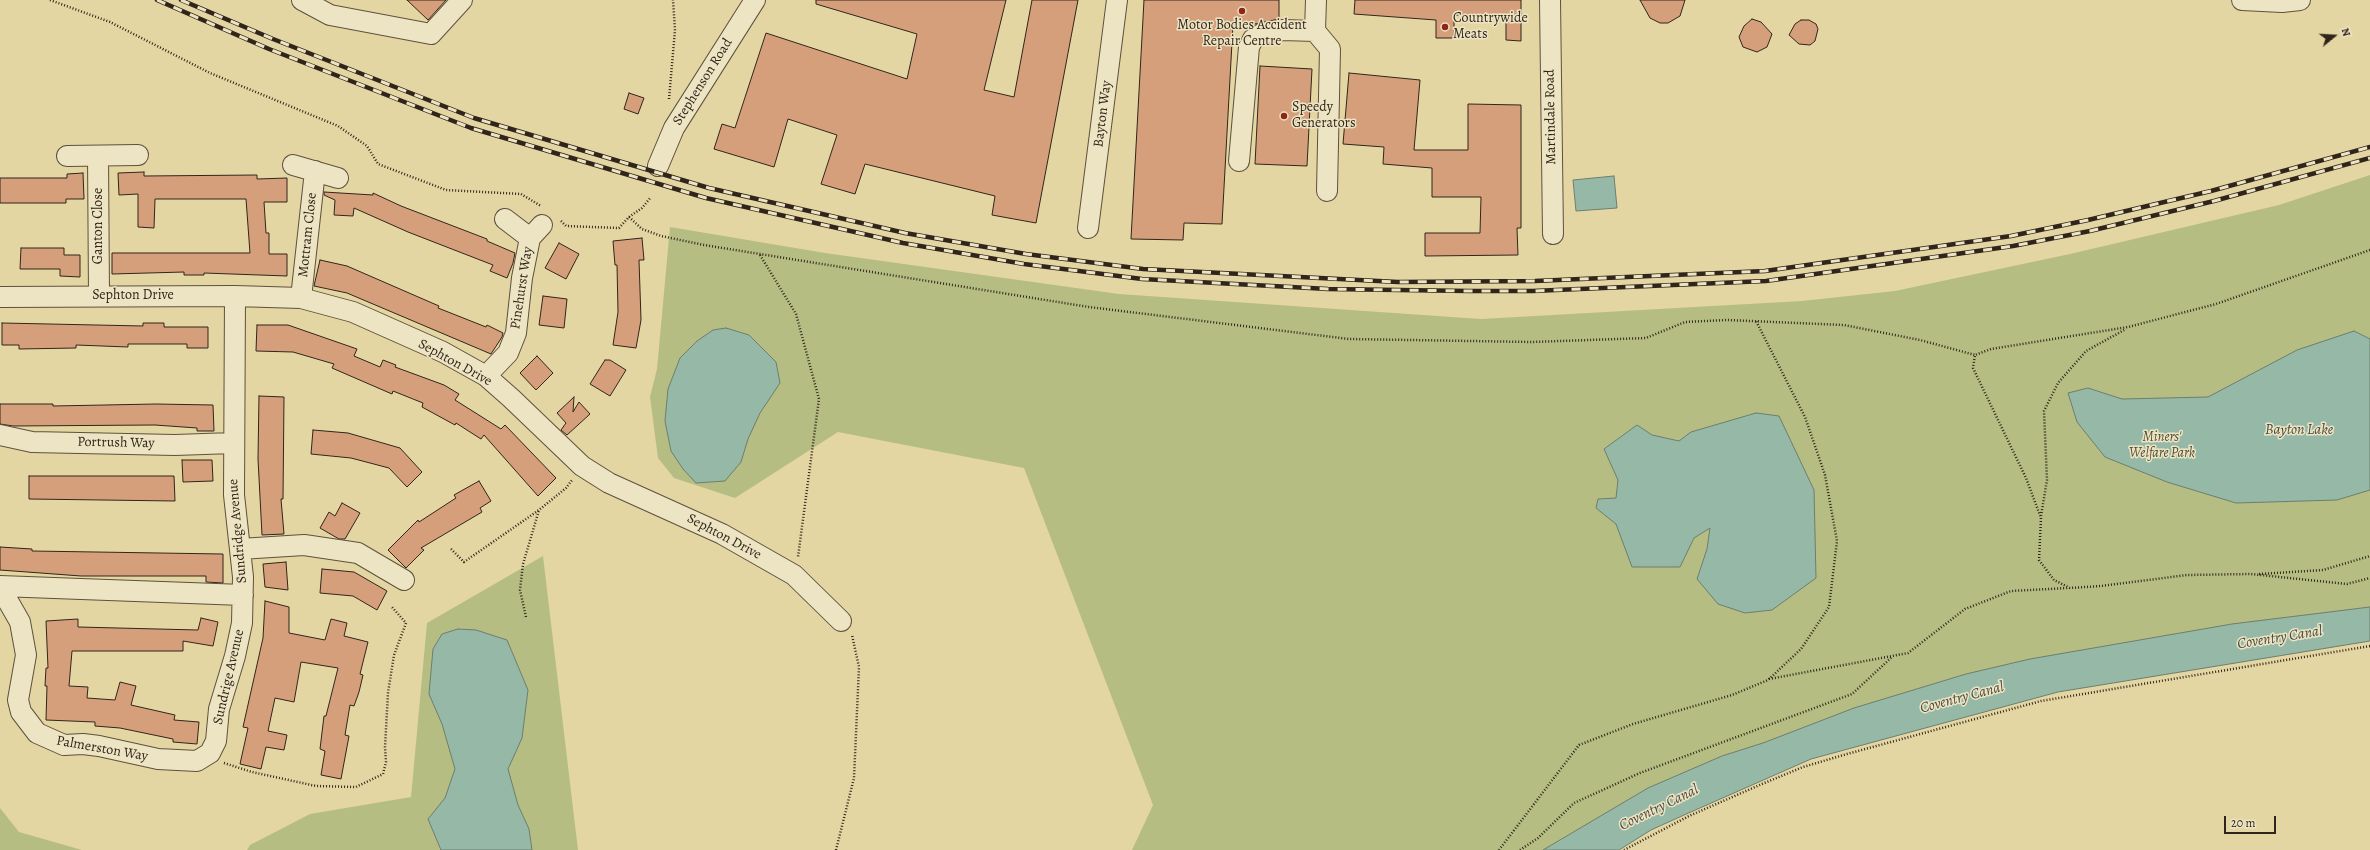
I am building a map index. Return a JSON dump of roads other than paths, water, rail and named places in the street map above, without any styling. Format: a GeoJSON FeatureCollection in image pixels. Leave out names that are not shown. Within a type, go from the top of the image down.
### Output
{"type":"FeatureCollection","features":[{"type":"Feature","properties":{"kind":"street"},"geometry":{"type":"LineString","coordinates":[[302,0],[330,14],[430,34],[462,0]]}},
{"type":"Feature","properties":{"kind":"street","name":"Stephenson Road"},"geometry":{"type":"LineString","coordinates":[[658,166],[674,128],[755,0]]}},
{"type":"Feature","properties":{"kind":"street","name":"Bayton Way"},"geometry":{"type":"LineString","coordinates":[[1088,228],[1117,0]]}},
{"type":"Feature","properties":{"kind":"street"},"geometry":{"type":"LineString","coordinates":[[1316,0],[1315,31],[1330,49],[1326,191]]}},
{"type":"Feature","properties":{"kind":"street","name":"Martindale Road"},"geometry":{"type":"LineString","coordinates":[[1550,0],[1552,234]]}},
{"type":"Feature","properties":{"kind":"street"},"geometry":{"type":"LineString","coordinates":[[2242,0],[2274,2],[2300,0]]}},
{"type":"Feature","properties":{"kind":"street"},"geometry":{"type":"LineString","coordinates":[[1238,161],[1249,47],[1253,39],[1263,33],[1283,30],[1315,31]]}},
{"type":"Feature","properties":{"kind":"street"},"geometry":{"type":"LineString","coordinates":[[68,156],[138,155]]}},
{"type":"Feature","properties":{"kind":"street","name":"Ganton Close"},"geometry":{"type":"LineString","coordinates":[[98,156],[99,296]]}},
{"type":"Feature","properties":{"kind":"street","name":"Mottram Close"},"geometry":{"type":"LineString","coordinates":[[293,165],[338,178]]}},
{"type":"Feature","properties":{"kind":"street","name":"Mottram Close"},"geometry":{"type":"LineString","coordinates":[[300,298],[314,171]]}},
{"type":"Feature","properties":{"kind":"street","name":"Pinehurst Way"},"geometry":{"type":"LineString","coordinates":[[486,376],[508,353],[516,333],[522,278],[543,222],[505,219]]}},
{"type":"Feature","properties":{"kind":"street","name":"Sephton Drive"},"geometry":{"type":"LineString","coordinates":[[0,297],[235,296],[300,298],[353,312],[443,352],[486,376],[582,466],[609,483],[722,534],[794,576],[846,626]]}},
{"type":"Feature","properties":{"kind":"street","name":"Sundridge Avenue"},"geometry":{"type":"LineString","coordinates":[[0,587],[243,595],[234,495],[233,443],[235,296]]}},
{"type":"Feature","properties":{"kind":"street","name":"Portrush Way"},"geometry":{"type":"LineString","coordinates":[[0,435],[32,442],[175,445],[233,443]]}},
{"type":"Feature","properties":{"kind":"street"},"geometry":{"type":"LineString","coordinates":[[240,549],[304,545],[358,553],[404,580]]}},
{"type":"Feature","properties":{"kind":"street","name":"Palmerston Way"},"geometry":{"type":"LineString","coordinates":[[0,587],[20,622],[26,655],[18,700],[21,712],[37,733],[64,745],[83,744],[99,746],[158,759],[197,761],[206,757]]}},
{"type":"Feature","properties":{"kind":"street","name":"Sundrige Avenue"},"geometry":{"type":"LineString","coordinates":[[206,757],[213,749],[216,741],[219,709],[236,656],[242,623],[243,595]]}},
{"type":"Feature","properties":{"kind":"water"},"geometry":{"type":"Polygon","coordinates":[[[1614,176],[1617,208],[1576,211],[1573,180],[1614,176]]]}},
{"type":"Feature","properties":{"kind":"water"},"geometry":{"type":"Polygon","coordinates":[[[726,328],[749,335],[776,362],[780,383],[760,413],[748,439],[741,462],[725,481],[696,483],[683,469],[671,451],[665,421],[668,389],[680,358],[697,341],[713,330],[726,328]]]}},
{"type":"Feature","properties":{"kind":"water","name":"Bayton Lake"},"geometry":{"type":"Polygon","coordinates":[[[2354,331],[2370,339],[2370,490],[2337,500],[2236,503],[2167,482],[2105,457],[2077,422],[2068,393],[2088,388],[2122,399],[2208,397],[2297,350],[2354,331]]]}},
{"type":"Feature","properties":{"kind":"water"},"geometry":{"type":"Polygon","coordinates":[[[1756,413],[1779,416],[1814,490],[1816,578],[1772,610],[1745,613],[1718,604],[1697,579],[1707,549],[1710,528],[1694,538],[1680,567],[1632,567],[1616,524],[1596,508],[1598,499],[1616,498],[1618,480],[1604,449],[1637,425],[1652,435],[1679,441],[1691,432],[1756,413]]]}},
{"type":"Feature","properties":{"kind":"water","name":"Coventry Canal"},"geometry":{"type":"Polygon","coordinates":[[[2370,607],[2370,641],[2058,692],[1811,759],[1651,830],[1619,850],[1543,850],[1648,788],[1722,756],[1763,743],[1854,708],[1966,674],[2030,659],[2232,624],[2370,607]]]}},
{"type":"Feature","properties":{"kind":"water"},"geometry":{"type":"Polygon","coordinates":[[[458,629],[476,630],[507,640],[528,690],[522,738],[508,769],[518,805],[529,829],[532,850],[441,850],[428,819],[445,798],[455,769],[442,724],[429,694],[433,649],[442,634],[458,629]]]}},
{"type":"Feature","properties":{"kind":"railway"},"geometry":{"type":"LineString","coordinates":[[157,0],[269,49],[471,128],[706,198],[903,243],[1024,264],[1142,279],[1328,289],[1469,291],[1533,291],[1766,281],[2013,246],[2090,231],[2214,201],[2370,158]]}},
{"type":"Feature","properties":{"kind":"railway"},"geometry":{"type":"LineString","coordinates":[[181,0],[273,39],[474,118],[709,188],[905,233],[1026,254],[1143,269],[1398,282],[1535,281],[1765,271],[2011,236],[2088,220],[2211,191],[2370,147]]}},
{"type":"Feature","properties":{"kind":"place","name":"Motor Bodies Accident Repair Centre"},"geometry":{"type":"Point","coordinates":[1242,11]}},
{"type":"Feature","properties":{"kind":"place","name":"Countrywide Meats"},"geometry":{"type":"Point","coordinates":[1445,27]}},
{"type":"Feature","properties":{"kind":"place","name":"Speedy Generators"},"geometry":{"type":"Point","coordinates":[1284,116]}},
{"type":"Feature","properties":{"kind":"park label","name":"Miners' Welfare Park"},"geometry":{"type":"Point","coordinates":[2162,446]}}]}
